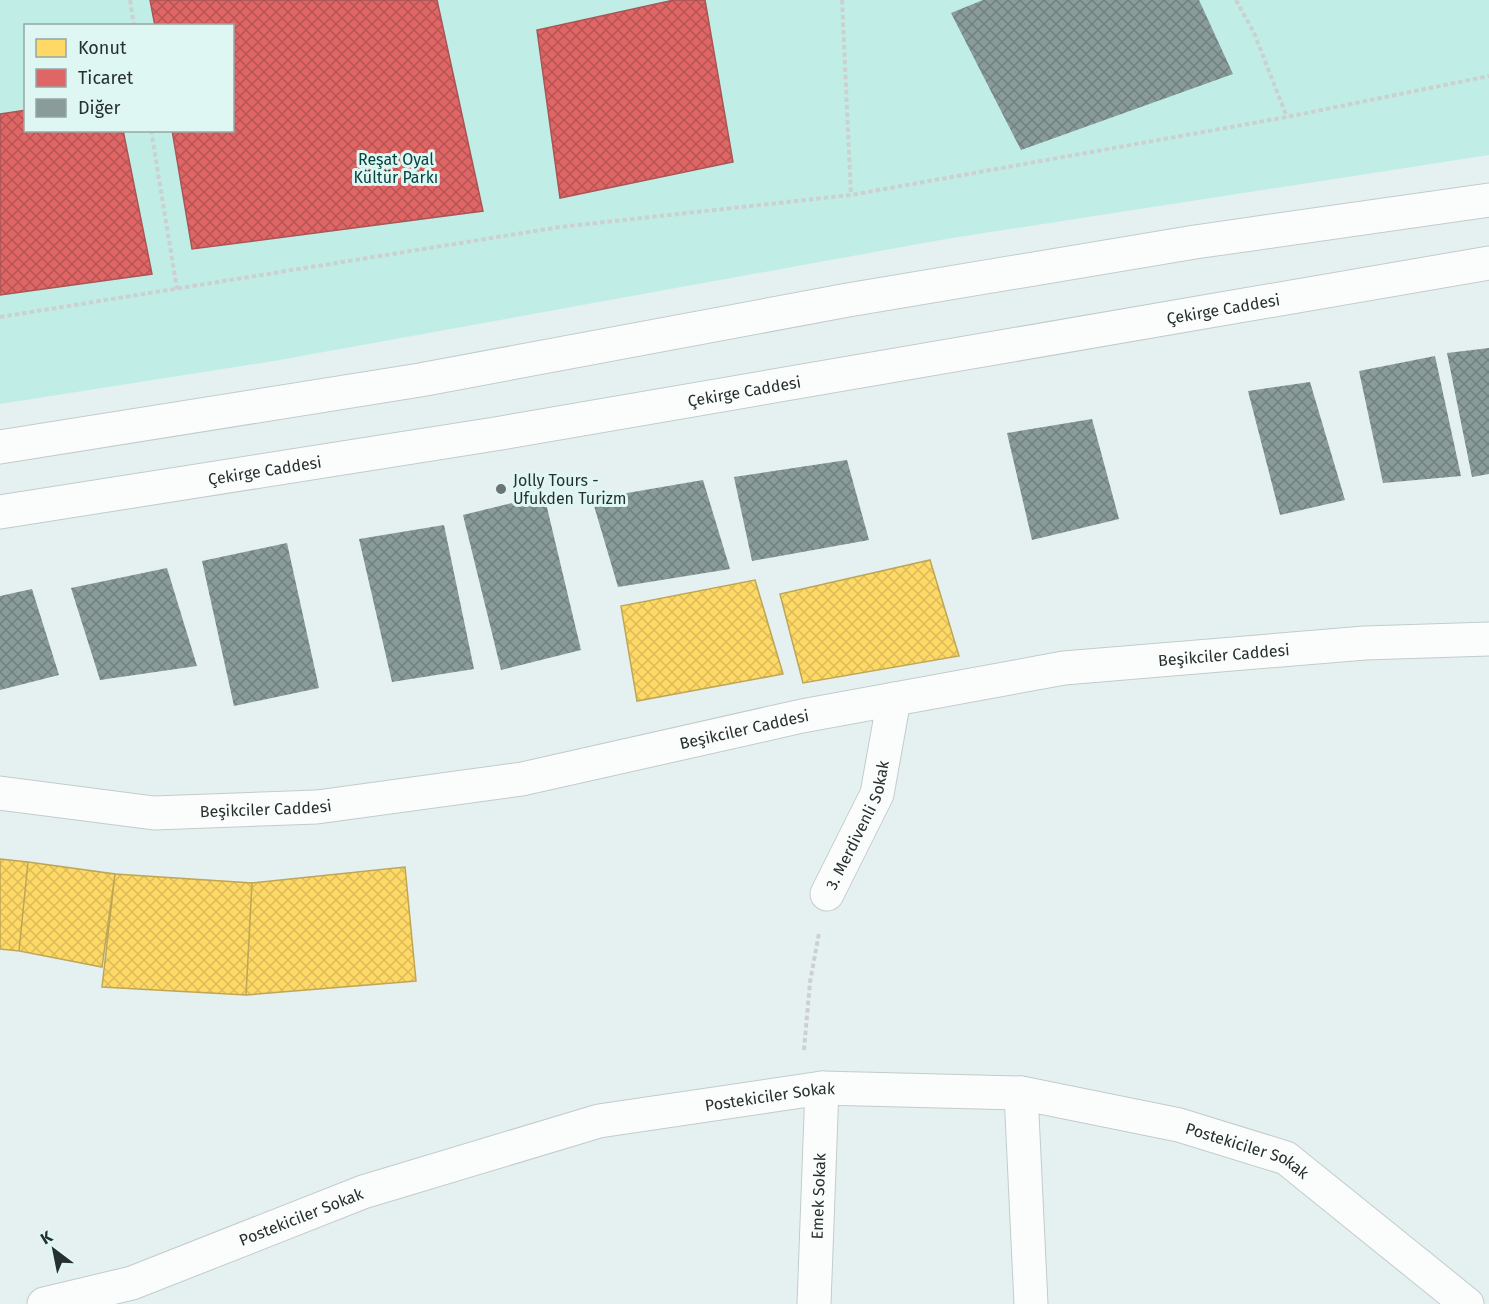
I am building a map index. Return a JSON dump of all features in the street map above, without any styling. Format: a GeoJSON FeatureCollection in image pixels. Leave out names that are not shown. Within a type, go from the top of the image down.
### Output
{"type":"FeatureCollection","features":[{"type":"Feature","properties":{"kind":"main road"},"geometry":{"type":"LineString","coordinates":[[0,447],[420,380],[848,300],[1160,248],[1489,200]]}},
{"type":"Feature","properties":{"kind":"main road","name":"Çekirge Caddesi"},"geometry":{"type":"LineString","coordinates":[[0,512],[519,430],[1489,263]]}},
{"type":"Feature","properties":{"kind":"main road","name":"Beşikciler Caddesi"},"geometry":{"type":"LineString","coordinates":[[0,793],[154,813],[317,807],[522,779],[802,716],[1064,668],[1365,643],[1489,639]]}},
{"type":"Feature","properties":{"kind":"main road","name":"3. Merdivenli Sokak"},"geometry":{"type":"LineString","coordinates":[[827,894],[877,794],[894,699]]}},
{"type":"Feature","properties":{"kind":"main road","name":"Postekiciler Sokak"},"geometry":{"type":"LineString","coordinates":[[44,1304],[132,1284],[363,1192],[599,1121],[811,1089],[1022,1093],[1179,1125],[1286,1158],[1467,1304]]}},
{"type":"Feature","properties":{"kind":"main road","name":"Emek Sokak"},"geometry":{"type":"LineString","coordinates":[[811,1089],[814,1304]]}},
{"type":"Feature","properties":{"kind":"main road"},"geometry":{"type":"LineString","coordinates":[[1022,1093],[1031,1304]]}},
{"type":"Feature","properties":{"kind":"path"},"geometry":{"type":"LineString","coordinates":[[130,0],[134,24]]}},
{"type":"Feature","properties":{"kind":"path"},"geometry":{"type":"LineString","coordinates":[[842,0],[851,195]]}},
{"type":"Feature","properties":{"kind":"path"},"geometry":{"type":"LineString","coordinates":[[1236,0],[1254,33],[1287,117]]}},
{"type":"Feature","properties":{"kind":"path"},"geometry":{"type":"LineString","coordinates":[[0,317],[560,227],[851,195],[1287,117],[1489,75]]}},
{"type":"Feature","properties":{"kind":"path"},"geometry":{"type":"LineString","coordinates":[[151,132],[177,288]]}},
{"type":"Feature","properties":{"kind":"path","name":"3. Merdivenli Sokak"},"geometry":{"type":"LineString","coordinates":[[811,1089],[810,981],[827,894]]}},
{"type":"Feature","properties":{"kind":"green space","name":"Reşat Oyal Kültür Parkı"},"geometry":{"type":"Polygon","coordinates":[[[0,0],[1489,0],[1489,155],[946,239],[274,361],[0,404],[0,0]]]}},
{"type":"Feature","properties":{"kind":"building: Konut"},"geometry":{"type":"Polygon","coordinates":[[[930,560],[959,656],[803,683],[780,594],[930,560]]]}},
{"type":"Feature","properties":{"kind":"building: Konut"},"geometry":{"type":"Polygon","coordinates":[[[755,580],[783,674],[637,701],[621,606],[755,580]]]}},
{"type":"Feature","properties":{"kind":"building: Konut"},"geometry":{"type":"Polygon","coordinates":[[[0,859],[28,862],[19,951],[0,949],[0,859]]]}},
{"type":"Feature","properties":{"kind":"building: Konut"},"geometry":{"type":"Polygon","coordinates":[[[28,862],[115,874],[102,967],[19,951],[28,862]]]}},
{"type":"Feature","properties":{"kind":"building: Konut"},"geometry":{"type":"Polygon","coordinates":[[[405,867],[416,981],[246,995],[252,883],[405,867]]]}},
{"type":"Feature","properties":{"kind":"building: Konut"},"geometry":{"type":"Polygon","coordinates":[[[115,874],[252,883],[246,995],[102,987],[115,874]]]}},
{"type":"Feature","properties":{"kind":"building: Ticaret"},"geometry":{"type":"Polygon","coordinates":[[[150,0],[437,0],[483,211],[192,249],[172,132],[234,132],[234,24],[155,24],[150,0]]]}},
{"type":"Feature","properties":{"kind":"building: Ticaret"},"geometry":{"type":"Polygon","coordinates":[[[674,0],[705,0],[733,162],[560,198],[537,30],[674,0]]]}},
{"type":"Feature","properties":{"kind":"building: Ticaret"},"geometry":{"type":"Polygon","coordinates":[[[24,110],[24,132],[123,132],[152,274],[0,295],[0,114],[24,110]]]}},
{"type":"Feature","properties":{"kind":"building: Diğer"},"geometry":{"type":"Polygon","coordinates":[[[983,0],[1199,0],[1233,74],[1021,150],[951,13],[983,0]]]}},
{"type":"Feature","properties":{"kind":"building: Diğer"},"geometry":{"type":"Polygon","coordinates":[[[1489,348],[1489,474],[1472,477],[1447,353],[1489,348]]]}},
{"type":"Feature","properties":{"kind":"building: Diğer"},"geometry":{"type":"Polygon","coordinates":[[[1435,356],[1461,476],[1383,483],[1359,371],[1435,356]]]}},
{"type":"Feature","properties":{"kind":"building: Diğer"},"geometry":{"type":"Polygon","coordinates":[[[1310,382],[1345,500],[1280,515],[1248,391],[1310,382]]]}},
{"type":"Feature","properties":{"kind":"building: Diğer"},"geometry":{"type":"Polygon","coordinates":[[[1092,419],[1119,519],[1032,540],[1007,433],[1092,419]]]}},
{"type":"Feature","properties":{"kind":"building: Diğer"},"geometry":{"type":"Polygon","coordinates":[[[847,460],[869,540],[752,561],[734,477],[847,460]]]}},
{"type":"Feature","properties":{"kind":"building: Diğer"},"geometry":{"type":"Polygon","coordinates":[[[703,480],[730,569],[618,587],[592,499],[703,480]]]}},
{"type":"Feature","properties":{"kind":"building: Diğer"},"geometry":{"type":"Polygon","coordinates":[[[544,495],[581,650],[501,670],[463,515],[544,495]]]}},
{"type":"Feature","properties":{"kind":"building: Diğer"},"geometry":{"type":"Polygon","coordinates":[[[444,525],[474,669],[392,682],[359,539],[444,525]]]}},
{"type":"Feature","properties":{"kind":"building: Diğer"},"geometry":{"type":"Polygon","coordinates":[[[287,543],[319,688],[234,706],[202,561],[287,543]]]}},
{"type":"Feature","properties":{"kind":"building: Diğer"},"geometry":{"type":"Polygon","coordinates":[[[167,568],[197,666],[100,680],[71,588],[167,568]]]}},
{"type":"Feature","properties":{"kind":"building: Diğer"},"geometry":{"type":"Polygon","coordinates":[[[32,589],[59,675],[0,690],[0,596],[32,589]]]}},
{"type":"Feature","properties":{"kind":"place","name":"Jolly Tours - Ufukden Turizm"},"geometry":{"type":"Point","coordinates":[501,489]}}]}
